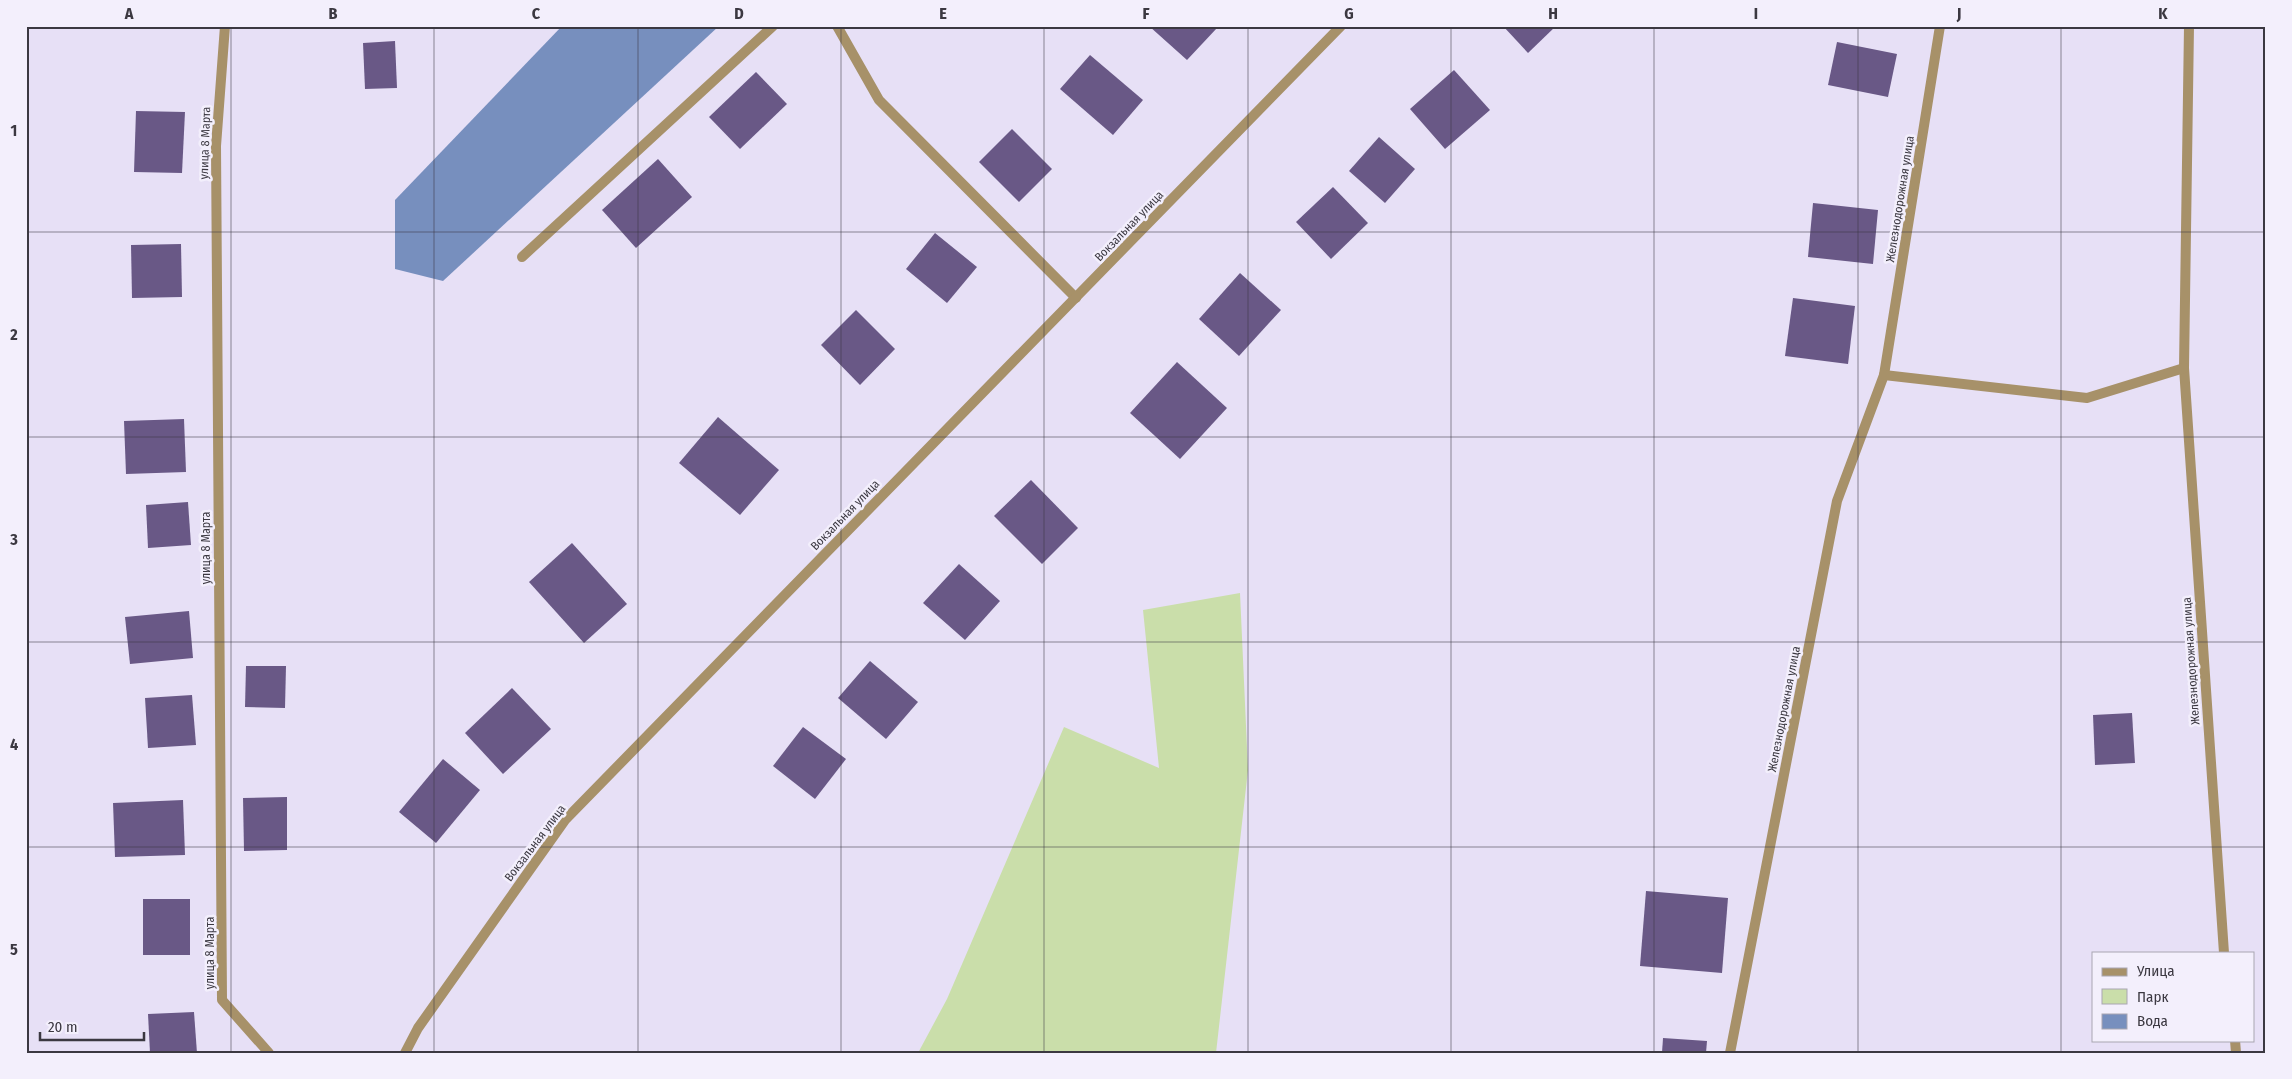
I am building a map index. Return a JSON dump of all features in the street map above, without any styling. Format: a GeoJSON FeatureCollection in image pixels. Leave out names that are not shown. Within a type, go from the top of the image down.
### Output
{"type":"FeatureCollection","features":[{"type":"Feature","properties":{"kind":"street","name":"улица 8 Марта"},"geometry":{"type":"LineString","coordinates":[[225,26],[216,146],[222,1000],[269,1053]]}},
{"type":"Feature","properties":{"kind":"street"},"geometry":{"type":"LineString","coordinates":[[522,257],[773,26]]}},
{"type":"Feature","properties":{"kind":"street"},"geometry":{"type":"LineString","coordinates":[[837,26],[879,100],[1076,298]]}},
{"type":"Feature","properties":{"kind":"street","name":"Вокзальная улица"},"geometry":{"type":"LineString","coordinates":[[405,1053],[418,1028],[565,820],[1342,26]]}},
{"type":"Feature","properties":{"kind":"street","name":"Железнодорожная улица"},"geometry":{"type":"LineString","coordinates":[[1730,1053],[1837,502],[1884,375],[1940,26]]}},
{"type":"Feature","properties":{"kind":"street","name":"Железнодорожная улица"},"geometry":{"type":"LineString","coordinates":[[2189,26],[2184,368],[2224,952]]}},
{"type":"Feature","properties":{"kind":"street"},"geometry":{"type":"LineString","coordinates":[[1884,375],[2087,398],[2184,368]]}},
{"type":"Feature","properties":{"kind":"green space"},"geometry":{"type":"Polygon","coordinates":[[[1240,593],[1248,770],[1216,1053],[918,1053],[947,999],[1064,727],[1159,768],[1143,610],[1240,593]]]}},
{"type":"Feature","properties":{"kind":"water"},"geometry":{"type":"Polygon","coordinates":[[[562,26],[719,26],[443,281],[395,269],[395,200],[562,26]]]}},
{"type":"Feature","properties":{"kind":"building"},"geometry":{"type":"Polygon","coordinates":[[[1149,26],[1216,26],[1217,28],[1187,60],[1149,26]]]}},
{"type":"Feature","properties":{"kind":"building"},"geometry":{"type":"Polygon","coordinates":[[[1503,26],[1556,26],[1528,53],[1503,26]]]}},
{"type":"Feature","properties":{"kind":"building"},"geometry":{"type":"Polygon","coordinates":[[[395,41],[397,88],[365,89],[363,43],[395,41]]]}},
{"type":"Feature","properties":{"kind":"building"},"geometry":{"type":"Polygon","coordinates":[[[1837,42],[1897,54],[1888,97],[1828,85],[1837,42]]]}},
{"type":"Feature","properties":{"kind":"building"},"geometry":{"type":"Polygon","coordinates":[[[1090,55],[1143,100],[1113,135],[1060,89],[1090,55]]]}},
{"type":"Feature","properties":{"kind":"building"},"geometry":{"type":"Polygon","coordinates":[[[1454,70],[1490,110],[1445,149],[1410,109],[1454,70]]]}},
{"type":"Feature","properties":{"kind":"building"},"geometry":{"type":"Polygon","coordinates":[[[756,72],[787,104],[740,149],[709,117],[756,72]]]}},
{"type":"Feature","properties":{"kind":"building"},"geometry":{"type":"Polygon","coordinates":[[[136,111],[185,112],[182,173],[134,172],[136,111]]]}},
{"type":"Feature","properties":{"kind":"building"},"geometry":{"type":"Polygon","coordinates":[[[1012,129],[1052,169],[1019,202],[979,162],[1012,129]]]}},
{"type":"Feature","properties":{"kind":"building"},"geometry":{"type":"Polygon","coordinates":[[[1379,137],[1415,169],[1385,203],[1349,171],[1379,137]]]}},
{"type":"Feature","properties":{"kind":"building"},"geometry":{"type":"Polygon","coordinates":[[[658,159],[692,197],[636,248],[602,210],[658,159]]]}},
{"type":"Feature","properties":{"kind":"building"},"geometry":{"type":"Polygon","coordinates":[[[1333,187],[1368,223],[1331,259],[1296,222],[1333,187]]]}},
{"type":"Feature","properties":{"kind":"building"},"geometry":{"type":"Polygon","coordinates":[[[1813,203],[1878,210],[1873,264],[1808,257],[1813,203]]]}},
{"type":"Feature","properties":{"kind":"building"},"geometry":{"type":"Polygon","coordinates":[[[935,233],[977,267],[947,303],[906,269],[935,233]]]}},
{"type":"Feature","properties":{"kind":"building"},"geometry":{"type":"Polygon","coordinates":[[[181,244],[182,297],[132,298],[131,245],[181,244]]]}},
{"type":"Feature","properties":{"kind":"building"},"geometry":{"type":"Polygon","coordinates":[[[1240,273],[1281,310],[1239,356],[1199,319],[1240,273]]]}},
{"type":"Feature","properties":{"kind":"building"},"geometry":{"type":"Polygon","coordinates":[[[1793,298],[1855,306],[1848,364],[1785,356],[1793,298]]]}},
{"type":"Feature","properties":{"kind":"building"},"geometry":{"type":"Polygon","coordinates":[[[856,310],[895,349],[860,385],[821,345],[856,310]]]}},
{"type":"Feature","properties":{"kind":"building"},"geometry":{"type":"Polygon","coordinates":[[[1177,362],[1227,408],[1180,459],[1130,413],[1177,362]]]}},
{"type":"Feature","properties":{"kind":"building"},"geometry":{"type":"Polygon","coordinates":[[[718,417],[779,470],[740,515],[679,463],[718,417]]]}},
{"type":"Feature","properties":{"kind":"building"},"geometry":{"type":"Polygon","coordinates":[[[184,419],[186,472],[126,474],[124,421],[184,419]]]}},
{"type":"Feature","properties":{"kind":"building"},"geometry":{"type":"Polygon","coordinates":[[[1031,480],[1078,528],[1042,564],[994,516],[1031,480]]]}},
{"type":"Feature","properties":{"kind":"building"},"geometry":{"type":"Polygon","coordinates":[[[188,502],[191,545],[148,548],[146,505],[188,502]]]}},
{"type":"Feature","properties":{"kind":"building"},"geometry":{"type":"Polygon","coordinates":[[[572,543],[627,604],[584,643],[529,582],[572,543]]]}},
{"type":"Feature","properties":{"kind":"building"},"geometry":{"type":"Polygon","coordinates":[[[959,564],[1000,601],[965,640],[923,603],[959,564]]]}},
{"type":"Feature","properties":{"kind":"building"},"geometry":{"type":"Polygon","coordinates":[[[189,611],[193,658],[130,664],[125,617],[189,611]]]}},
{"type":"Feature","properties":{"kind":"building"},"geometry":{"type":"Polygon","coordinates":[[[870,661],[918,702],[886,739],[838,698],[870,661]]]}},
{"type":"Feature","properties":{"kind":"building"},"geometry":{"type":"Polygon","coordinates":[[[246,666],[286,666],[285,708],[245,707],[246,666]]]}},
{"type":"Feature","properties":{"kind":"building"},"geometry":{"type":"Polygon","coordinates":[[[512,688],[551,729],[503,774],[465,733],[512,688]]]}},
{"type":"Feature","properties":{"kind":"building"},"geometry":{"type":"Polygon","coordinates":[[[192,695],[196,745],[148,748],[145,698],[192,695]]]}},
{"type":"Feature","properties":{"kind":"building"},"geometry":{"type":"Polygon","coordinates":[[[2132,713],[2135,763],[2095,765],[2093,715],[2132,713]]]}},
{"type":"Feature","properties":{"kind":"building"},"geometry":{"type":"Polygon","coordinates":[[[803,727],[846,759],[815,799],[773,766],[803,727]]]}},
{"type":"Feature","properties":{"kind":"building"},"geometry":{"type":"Polygon","coordinates":[[[443,759],[480,790],[436,843],[399,812],[443,759]]]}},
{"type":"Feature","properties":{"kind":"building"},"geometry":{"type":"Polygon","coordinates":[[[287,797],[287,850],[244,851],[243,798],[287,797]]]}},
{"type":"Feature","properties":{"kind":"building"},"geometry":{"type":"Polygon","coordinates":[[[183,800],[185,855],[115,857],[113,803],[183,800]]]}},
{"type":"Feature","properties":{"kind":"building"},"geometry":{"type":"Polygon","coordinates":[[[1646,891],[1728,898],[1722,973],[1640,966],[1646,891]]]}},
{"type":"Feature","properties":{"kind":"building"},"geometry":{"type":"Polygon","coordinates":[[[143,899],[190,899],[190,955],[143,955],[143,899]]]}},
{"type":"Feature","properties":{"kind":"building"},"geometry":{"type":"Polygon","coordinates":[[[194,1012],[197,1053],[150,1053],[148,1014],[194,1012]]]}},
{"type":"Feature","properties":{"kind":"building"},"geometry":{"type":"Polygon","coordinates":[[[1663,1038],[1707,1041],[1706,1053],[1662,1053],[1663,1038]]]}}]}
